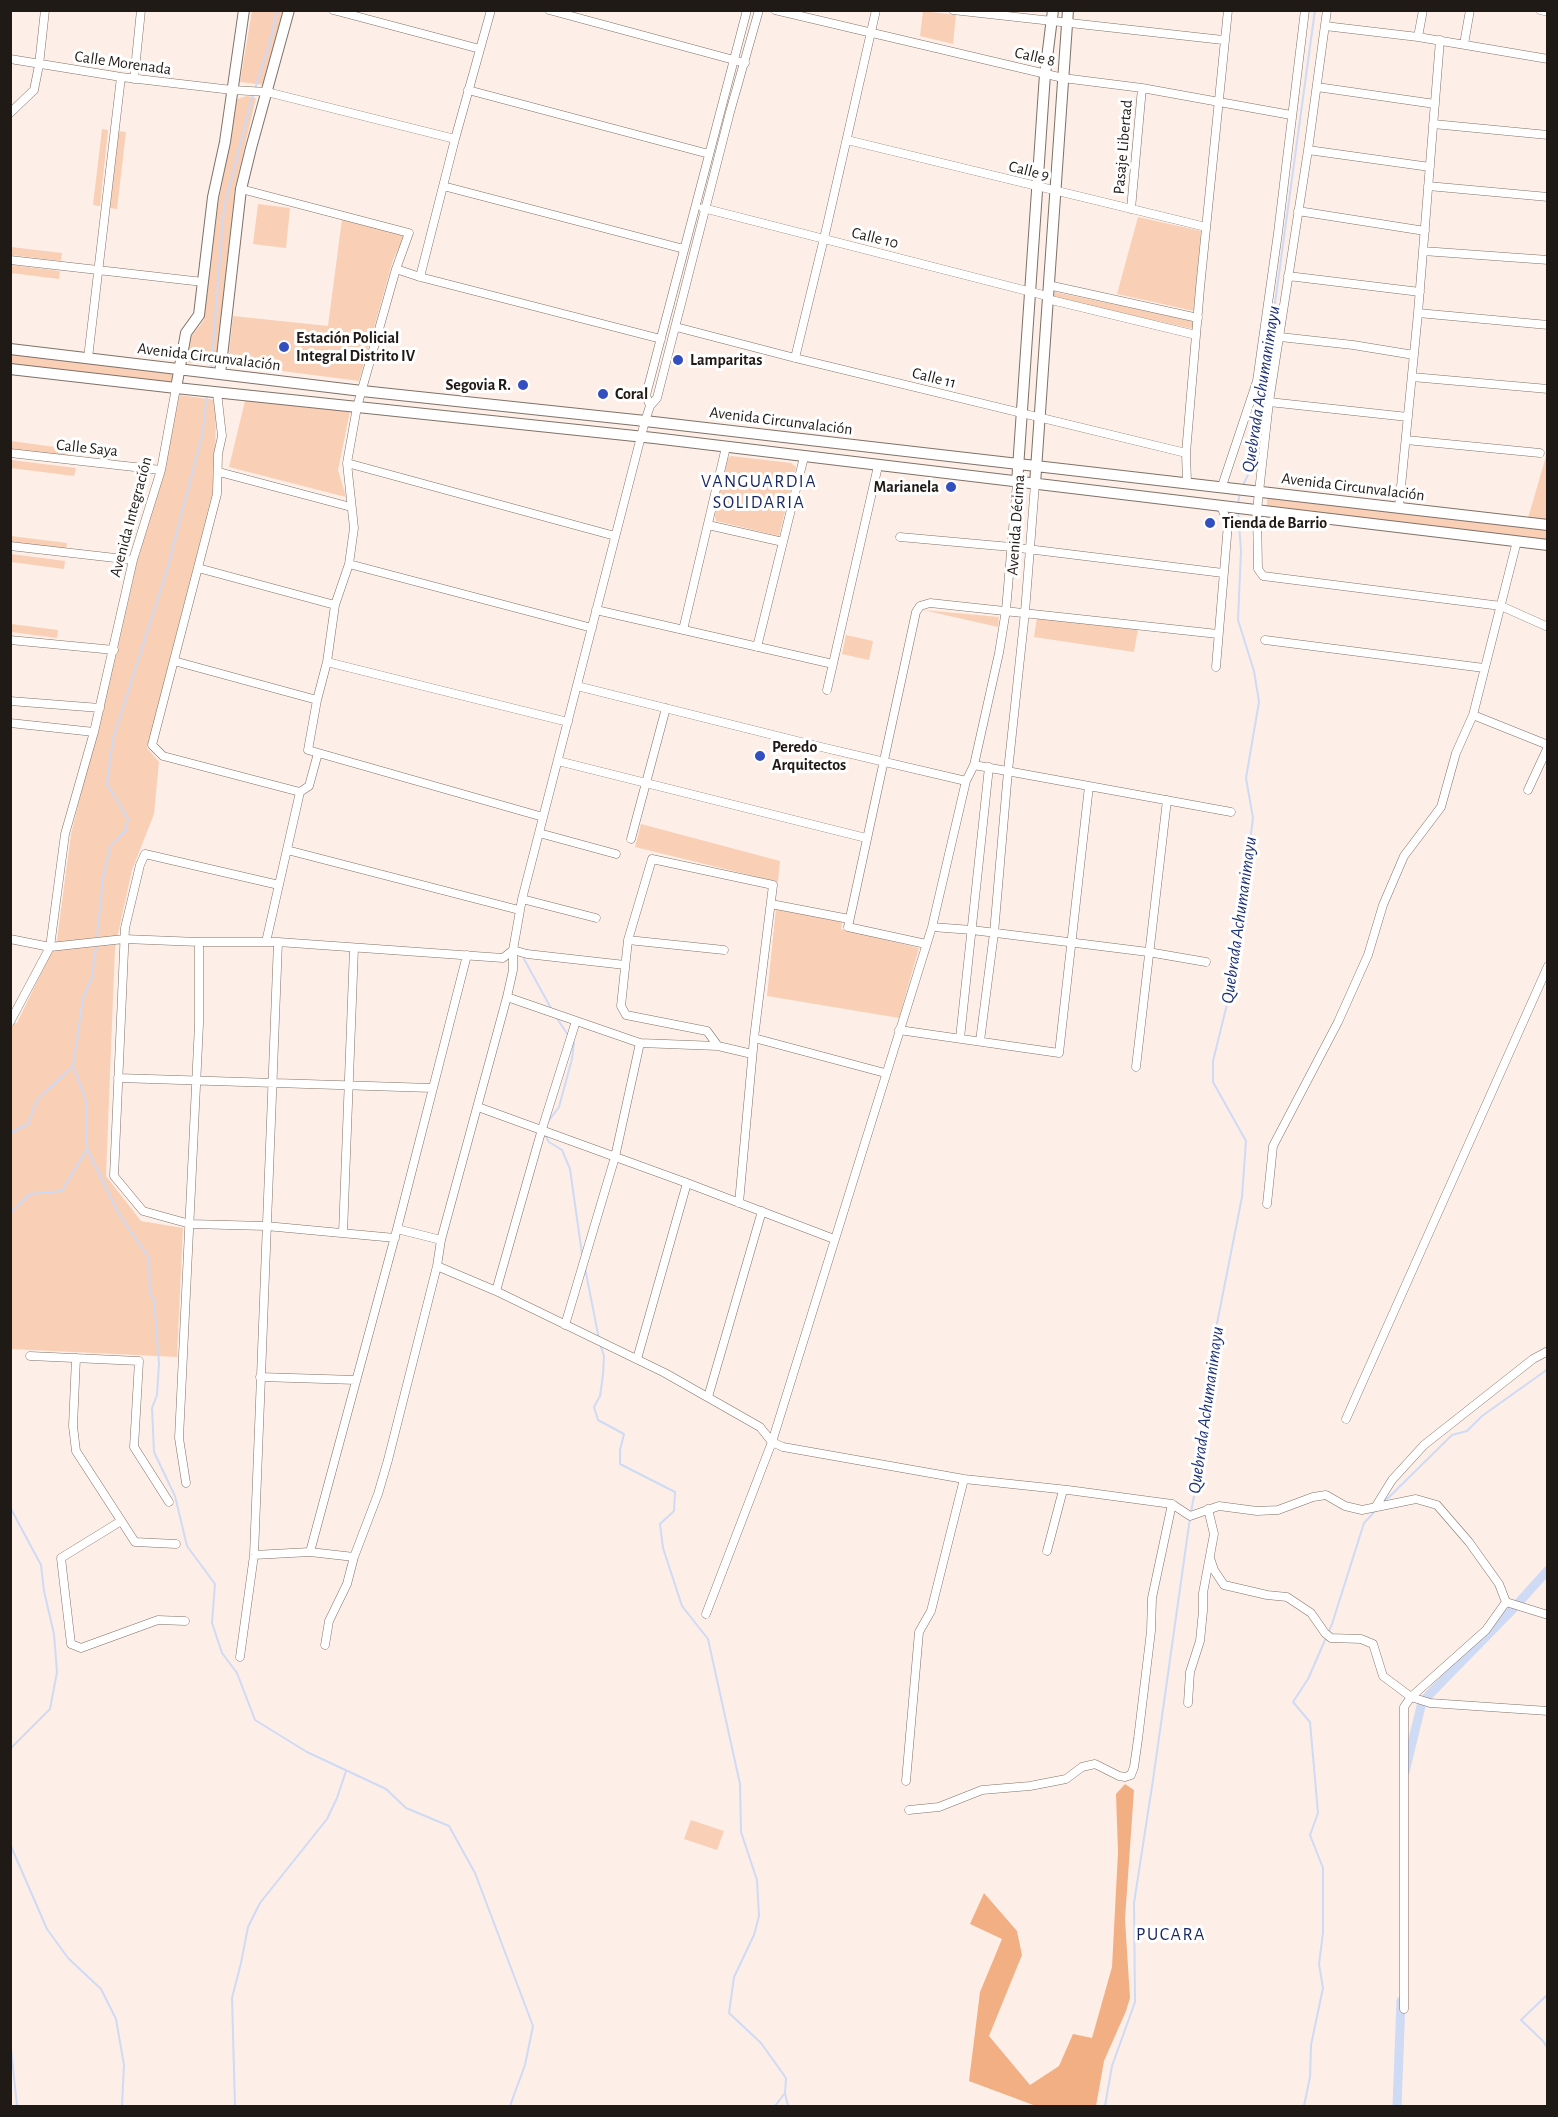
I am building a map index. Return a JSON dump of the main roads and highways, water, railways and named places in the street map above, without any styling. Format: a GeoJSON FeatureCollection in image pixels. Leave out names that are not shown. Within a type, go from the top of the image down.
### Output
{"type":"FeatureCollection","features":[{"type":"Feature","properties":{"kind":"main road","name":"Avenida Integración"},"geometry":{"type":"LineString","coordinates":[[176,388],[186,333],[199,315],[213,197],[225,142],[244,10]]}},
{"type":"Feature","properties":{"kind":"main road"},"geometry":{"type":"LineString","coordinates":[[213,373],[241,189],[289,10]]}},
{"type":"Feature","properties":{"kind":"main road","name":"Avenida Décima"},"geometry":{"type":"LineString","coordinates":[[1035,484],[1068,10]]}},
{"type":"Feature","properties":{"kind":"main road","name":"Avenida Décima"},"geometry":{"type":"LineString","coordinates":[[1017,483],[1045,74],[1052,16]]}},
{"type":"Feature","properties":{"kind":"main road","name":"Avenida Circunvalación"},"geometry":{"type":"LineString","coordinates":[[10,349],[362,391],[1260,490],[1548,525]]}},
{"type":"Feature","properties":{"kind":"main road","name":"Avenida Circunvalación"},"geometry":{"type":"LineString","coordinates":[[10,369],[642,437],[1548,545]]}},
{"type":"Feature","properties":{"kind":"waterway"},"geometry":{"type":"LineString","coordinates":[[255,89],[277,10]]}},
{"type":"Feature","properties":{"kind":"waterway","name":"Quebrada Achumanimayu"},"geometry":{"type":"LineString","coordinates":[[1242,487],[1250,471],[1260,413],[1315,10]]}},
{"type":"Feature","properties":{"kind":"waterway"},"geometry":{"type":"LineString","coordinates":[[211,369],[224,208],[253,94]]}},
{"type":"Feature","properties":{"kind":"waterway"},"geometry":{"type":"LineString","coordinates":[[97,937],[103,879],[110,847],[126,830],[128,819],[107,784],[113,739],[167,570],[202,436],[207,396]]}},
{"type":"Feature","properties":{"kind":"waterway","name":"Quebrada Achumanimayu"},"geometry":{"type":"LineString","coordinates":[[1238,504],[1240,492]]}},
{"type":"Feature","properties":{"kind":"waterway","name":"Quebrada Achumanimayu"},"geometry":{"type":"LineString","coordinates":[[1191,1512],[1198,1475],[1209,1364],[1242,1197],[1246,1141],[1213,1082],[1213,1061],[1232,984],[1253,818],[1246,778],[1259,702],[1254,671],[1238,620],[1241,551],[1238,510]]}},
{"type":"Feature","properties":{"kind":"waterway"},"geometry":{"type":"LineString","coordinates":[[96,947],[92,977],[83,998],[73,1066],[87,1103],[87,1149],[119,1214],[149,1258],[150,1294],[154,1299],[159,1363],[157,1395],[152,1408],[154,1452],[175,1496],[187,1546],[215,1584],[212,1623],[222,1653],[237,1673],[255,1720],[307,1752],[386,1789],[406,1808],[449,1826],[475,1873],[533,2026],[525,2065],[510,2106]]}},
{"type":"Feature","properties":{"kind":"waterway"},"geometry":{"type":"LineString","coordinates":[[524,959],[552,1010]]}},
{"type":"Feature","properties":{"kind":"waterway"},"geometry":{"type":"LineString","coordinates":[[556,1017],[568,1035]]}},
{"type":"Feature","properties":{"kind":"waterway"},"geometry":{"type":"LineString","coordinates":[[547,1123],[559,1107],[572,1059],[574,1043],[572,1039]]}},
{"type":"Feature","properties":{"kind":"waterway"},"geometry":{"type":"LineString","coordinates":[[10,1133],[28,1124],[37,1100],[73,1066]]}},
{"type":"Feature","properties":{"kind":"waterway"},"geometry":{"type":"LineString","coordinates":[[545,1135],[549,1142],[562,1150],[570,1169],[582,1254]]}},
{"type":"Feature","properties":{"kind":"waterway"},"geometry":{"type":"LineString","coordinates":[[10,1213],[30,1194],[62,1191],[87,1149]]}},
{"type":"Feature","properties":{"kind":"waterway"},"geometry":{"type":"LineString","coordinates":[[585,1268],[599,1339]]}},
{"type":"Feature","properties":{"kind":"waterway"},"geometry":{"type":"LineString","coordinates":[[600,1344],[604,1356],[603,1375],[600,1396],[594,1407],[598,1420],[624,1434],[620,1450],[620,1464],[675,1492],[674,1511],[660,1524],[663,1548],[682,1606],[708,1639],[740,1784],[741,1832],[757,1880],[759,1916],[754,1935],[734,1977],[729,2013],[761,2043],[786,2078],[785,2093],[788,2106]]}},
{"type":"Feature","properties":{"kind":"waterway"},"geometry":{"type":"LineString","coordinates":[[1383,1503],[1452,1435],[1467,1431],[1482,1416],[1548,1369]]}},
{"type":"Feature","properties":{"kind":"waterway"},"geometry":{"type":"LineString","coordinates":[[10,1507],[41,1565],[44,1591],[54,1634],[57,1672],[50,1709],[10,1749]]}},
{"type":"Feature","properties":{"kind":"waterway"},"geometry":{"type":"LineString","coordinates":[[1304,2106],[1310,2077],[1311,2045],[1323,1988],[1319,1964],[1323,1933],[1323,1868],[1310,1835],[1318,1813],[1310,1722],[1293,1702],[1308,1679],[1332,1624],[1364,1523],[1377,1509]]}},
{"type":"Feature","properties":{"kind":"waterway","name":"Quebrada Achumanimayu"},"geometry":{"type":"LineString","coordinates":[[1105,2106],[1112,2066],[1135,2002],[1134,1903],[1190,1518]]}},
{"type":"Feature","properties":{"kind":"waterway"},"geometry":{"type":"LineString","coordinates":[[1405,1772],[1422,1702],[1548,1570]]}},
{"type":"Feature","properties":{"kind":"waterway"},"geometry":{"type":"LineString","coordinates":[[235,2106],[232,1998],[248,1927],[260,1903],[327,1819],[346,1771]]}},
{"type":"Feature","properties":{"kind":"waterway"},"geometry":{"type":"LineString","coordinates":[[10,1844],[47,1929],[68,1958],[101,1989],[116,2019],[124,2065],[122,2106]]}},
{"type":"Feature","properties":{"kind":"waterway"},"geometry":{"type":"LineString","coordinates":[[1548,1994],[1521,2020],[1548,2049]]}},
{"type":"Feature","properties":{"kind":"waterway"},"geometry":{"type":"LineString","coordinates":[[1397,2106],[1401,2001]]}},
{"type":"Feature","properties":{"kind":"waterway"},"geometry":{"type":"LineString","coordinates":[[10,2039],[17,2106]]}},
{"type":"Feature","properties":{"kind":"waterway"},"geometry":{"type":"LineString","coordinates":[[775,2106],[785,2093]]}},
{"type":"Feature","properties":{"kind":"place","name":"Estación Policial Integral Distrito IV"},"geometry":{"type":"Point","coordinates":[284,347]}},
{"type":"Feature","properties":{"kind":"place","name":"Lamparitas"},"geometry":{"type":"Point","coordinates":[678,360]}},
{"type":"Feature","properties":{"kind":"place","name":"Segovia R."},"geometry":{"type":"Point","coordinates":[523,385]}},
{"type":"Feature","properties":{"kind":"place","name":"Coral"},"geometry":{"type":"Point","coordinates":[603,394]}},
{"type":"Feature","properties":{"kind":"place","name":"Marianela"},"geometry":{"type":"Point","coordinates":[951,487]}},
{"type":"Feature","properties":{"kind":"place","name":"Tienda de Barrio"},"geometry":{"type":"Point","coordinates":[1210,523]}},
{"type":"Feature","properties":{"kind":"place","name":"Peredo Arquitectos"},"geometry":{"type":"Point","coordinates":[760,756]}},
{"type":"Feature","properties":{"kind":"district","name":"VANGUARDIA SOLIDARIA"},"geometry":{"type":"Point","coordinates":[759,492]}},
{"type":"Feature","properties":{"kind":"district","name":"PUCARA"},"geometry":{"type":"Point","coordinates":[1171,1935]}}]}
